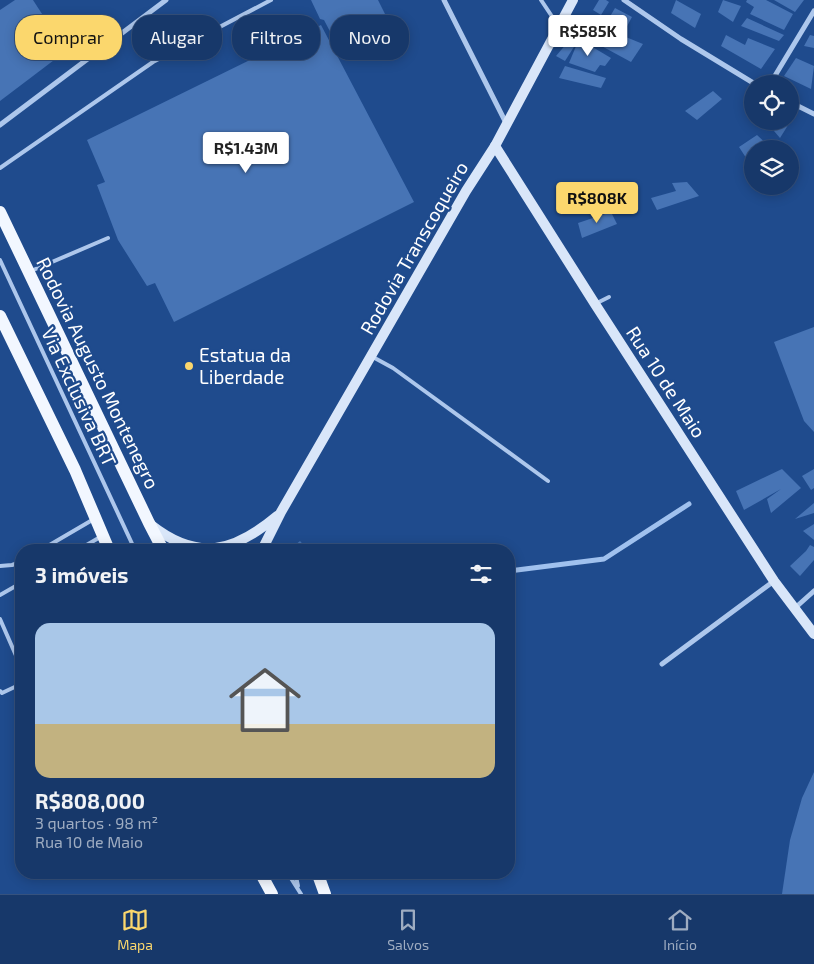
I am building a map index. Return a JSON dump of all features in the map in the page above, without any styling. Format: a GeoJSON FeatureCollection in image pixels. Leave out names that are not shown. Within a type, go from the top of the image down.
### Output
{"type":"FeatureCollection","features":[{"type":"Feature","properties":{"kind":"main road","name":"Rodovia Transcoqueiro"},"geometry":{"type":"LineString","coordinates":[[265,544],[281,512],[466,191],[495,146],[573,0]]}},
{"type":"Feature","properties":{"kind":"main road","name":"Rua 10 de Maio"},"geometry":{"type":"LineString","coordinates":[[495,146],[774,580],[814,634]]}},
{"type":"Feature","properties":{"kind":"main road","name":"Rodovia Augusto Montenegro"},"geometry":{"type":"LineString","coordinates":[[0,212],[160,544]]}},
{"type":"Feature","properties":{"kind":"main road"},"geometry":{"type":"LineString","coordinates":[[0,316],[75,470],[107,544]]}},
{"type":"Feature","properties":{"kind":"main road","name":"Rodovia Transcoqueiro"},"geometry":{"type":"LineString","coordinates":[[232,544],[268,524],[281,512]]}},
{"type":"Feature","properties":{"kind":"main road","name":"Rodovia Transcoqueiro"},"geometry":{"type":"LineString","coordinates":[[149,523],[160,532],[185,544]]}},
{"type":"Feature","properties":{"kind":"main road"},"geometry":{"type":"LineString","coordinates":[[264,879],[272,894]]}},
{"type":"Feature","properties":{"kind":"main road"},"geometry":{"type":"LineString","coordinates":[[320,879],[325,894]]}},
{"type":"Feature","properties":{"kind":"street"},"geometry":{"type":"LineString","coordinates":[[0,125],[166,0]]}},
{"type":"Feature","properties":{"kind":"street"},"geometry":{"type":"LineString","coordinates":[[444,0],[506,123]]}},
{"type":"Feature","properties":{"kind":"street"},"geometry":{"type":"LineString","coordinates":[[624,0],[681,39],[744,77]]}},
{"type":"Feature","properties":{"kind":"street"},"geometry":{"type":"LineString","coordinates":[[775,75],[814,11]]}},
{"type":"Feature","properties":{"kind":"street"},"geometry":{"type":"LineString","coordinates":[[799,106],[814,114]]}},
{"type":"Feature","properties":{"kind":"street"},"geometry":{"type":"LineString","coordinates":[[662,664],[774,580]]}},
{"type":"Feature","properties":{"kind":"street"},"geometry":{"type":"LineString","coordinates":[[795,609],[814,591]]}},
{"type":"Feature","properties":{"kind":"lane"},"geometry":{"type":"LineString","coordinates":[[0,168],[153,62],[271,0]]}},
{"type":"Feature","properties":{"kind":"lane"},"geometry":{"type":"LineString","coordinates":[[541,0],[558,26]]}},
{"type":"Feature","properties":{"kind":"lane"},"geometry":{"type":"LineString","coordinates":[[29,272],[108,238]]}},
{"type":"Feature","properties":{"kind":"lane","name":"Via Exclusiva BRT"},"geometry":{"type":"LineString","coordinates":[[0,260],[134,544]]}},
{"type":"Feature","properties":{"kind":"lane"},"geometry":{"type":"LineString","coordinates":[[595,304],[609,297]]}},
{"type":"Feature","properties":{"kind":"lane"},"geometry":{"type":"LineString","coordinates":[[371,356],[393,368],[548,481]]}},
{"type":"Feature","properties":{"kind":"lane"},"geometry":{"type":"LineString","coordinates":[[51,544],[96,518]]}},
{"type":"Feature","properties":{"kind":"lane"},"geometry":{"type":"LineString","coordinates":[[88,544],[104,535]]}},
{"type":"Feature","properties":{"kind":"lane"},"geometry":{"type":"LineString","coordinates":[[0,566],[15,564]]}},
{"type":"Feature","properties":{"kind":"lane"},"geometry":{"type":"LineString","coordinates":[[0,595],[15,586]]}},
{"type":"Feature","properties":{"kind":"lane"},"geometry":{"type":"LineString","coordinates":[[0,619],[15,653]]}},
{"type":"Feature","properties":{"kind":"lane"},"geometry":{"type":"LineString","coordinates":[[0,691],[2,693],[15,687]]}},
{"type":"Feature","properties":{"kind":"lane"},"geometry":{"type":"LineString","coordinates":[[292,879],[302,894]]}},
{"type":"Feature","properties":{"kind":"lane"},"geometry":{"type":"LineString","coordinates":[[296,879],[298,888]]}},
{"type":"Feature","properties":{"kind":"building"},"geometry":{"type":"Polygon","coordinates":[[[15,0],[33,0],[43,15],[15,15],[15,60],[54,60],[0,101],[0,10],[15,0]]]}},
{"type":"Feature","properties":{"kind":"building"},"geometry":{"type":"Polygon","coordinates":[[[311,0],[378,0],[386,15],[330,15],[330,32],[324,20],[320,19],[320,15],[318,15],[311,0]]]}},
{"type":"Feature","properties":{"kind":"building"},"geometry":{"type":"Polygon","coordinates":[[[599,0],[609,2],[601,15],[593,10],[599,0]]]}},
{"type":"Feature","properties":{"kind":"building"},"geometry":{"type":"Polygon","coordinates":[[[676,0],[701,14],[695,28],[671,13],[676,0]]]}},
{"type":"Feature","properties":{"kind":"building"},"geometry":{"type":"Polygon","coordinates":[[[723,0],[741,6],[733,22],[718,12],[723,0]]]}},
{"type":"Feature","properties":{"kind":"building"},"geometry":{"type":"Polygon","coordinates":[[[747,0],[766,0],[793,14],[784,30],[750,14],[754,7],[746,2],[747,0]]]}},
{"type":"Feature","properties":{"kind":"building"},"geometry":{"type":"Polygon","coordinates":[[[774,0],[804,0],[795,12],[774,0]]]}},
{"type":"Feature","properties":{"kind":"building"},"geometry":{"type":"Polygon","coordinates":[[[615,8],[632,17],[625,30],[608,20],[615,8]]]}},
{"type":"Feature","properties":{"kind":"building"},"geometry":{"type":"Polygon","coordinates":[[[747,18],[784,35],[779,41],[741,26],[747,18]]]}},
{"type":"Feature","properties":{"kind":"building"},"geometry":{"type":"Polygon","coordinates":[[[320,25],[330,42],[330,60],[339,60],[414,202],[174,322],[155,283],[147,286],[118,240],[97,185],[105,182],[87,140],[250,60],[320,60],[320,25]]]}},
{"type":"Feature","properties":{"kind":"building"},"geometry":{"type":"Polygon","coordinates":[[[616,33],[643,44],[631,62],[583,36],[616,33]]]}},
{"type":"Feature","properties":{"kind":"building"},"geometry":{"type":"Polygon","coordinates":[[[726,35],[745,45],[748,38],[775,49],[761,69],[721,46],[726,35]]]}},
{"type":"Feature","properties":{"kind":"building"},"geometry":{"type":"Polygon","coordinates":[[[810,35],[814,36],[814,48],[804,46],[810,35]]]}},
{"type":"Feature","properties":{"kind":"building"},"geometry":{"type":"Polygon","coordinates":[[[573,36],[579,39],[565,61],[556,56],[573,36]]]}},
{"type":"Feature","properties":{"kind":"building"},"geometry":{"type":"Polygon","coordinates":[[[579,39],[611,58],[605,66],[600,65],[595,72],[569,63],[579,39]]]}},
{"type":"Feature","properties":{"kind":"building"},"geometry":{"type":"Polygon","coordinates":[[[796,58],[814,66],[811,89],[799,83],[799,75],[785,75],[796,58]]]}},
{"type":"Feature","properties":{"kind":"building"},"geometry":{"type":"Polygon","coordinates":[[[565,66],[606,78],[601,88],[559,78],[565,66]]]}},
{"type":"Feature","properties":{"kind":"building"},"geometry":{"type":"Polygon","coordinates":[[[713,91],[722,99],[697,120],[685,111],[713,91]]]}},
{"type":"Feature","properties":{"kind":"building"},"geometry":{"type":"Polygon","coordinates":[[[774,130],[785,130],[780,138],[774,130]]]}},
{"type":"Feature","properties":{"kind":"building"},"geometry":{"type":"Polygon","coordinates":[[[757,135],[762,140],[750,140],[757,135]]]}},
{"type":"Feature","properties":{"kind":"building"},"geometry":{"type":"Polygon","coordinates":[[[744,144],[744,155],[739,147],[744,144]]]}},
{"type":"Feature","properties":{"kind":"building"},"geometry":{"type":"Polygon","coordinates":[[[687,182],[699,196],[657,210],[651,198],[676,191],[672,183],[687,182]]]}},
{"type":"Feature","properties":{"kind":"building"},"geometry":{"type":"Polygon","coordinates":[[[611,212],[617,224],[582,238],[578,223],[611,212]]]}},
{"type":"Feature","properties":{"kind":"building"},"geometry":{"type":"Polygon","coordinates":[[[814,327],[814,432],[804,421],[774,342],[814,327]]]}},
{"type":"Feature","properties":{"kind":"building"},"geometry":{"type":"Polygon","coordinates":[[[782,469],[801,488],[771,513],[767,499],[781,489],[744,510],[736,491],[782,469]]]}},
{"type":"Feature","properties":{"kind":"building"},"geometry":{"type":"Polygon","coordinates":[[[814,469],[814,488],[811,490],[802,476],[814,469]]]}},
{"type":"Feature","properties":{"kind":"building"},"geometry":{"type":"Polygon","coordinates":[[[814,503],[814,513],[795,519],[814,503]]]}},
{"type":"Feature","properties":{"kind":"building"},"geometry":{"type":"Polygon","coordinates":[[[814,524],[814,540],[803,531],[814,524]]]}},
{"type":"Feature","properties":{"kind":"building"},"geometry":{"type":"Polygon","coordinates":[[[810,545],[814,547],[814,560],[800,576],[790,566],[810,545]]]}},
{"type":"Feature","properties":{"kind":"building"},"geometry":{"type":"Polygon","coordinates":[[[814,772],[814,894],[782,894],[790,840],[802,798],[814,772]]]}},
{"type":"Feature","properties":{"kind":"waterway"},"geometry":{"type":"LineString","coordinates":[[515,570],[604,559],[689,504]]}},
{"type":"Feature","properties":{"kind":"place","name":"Estatua da Liberdade"},"geometry":{"type":"Point","coordinates":[189,366]}}]}
